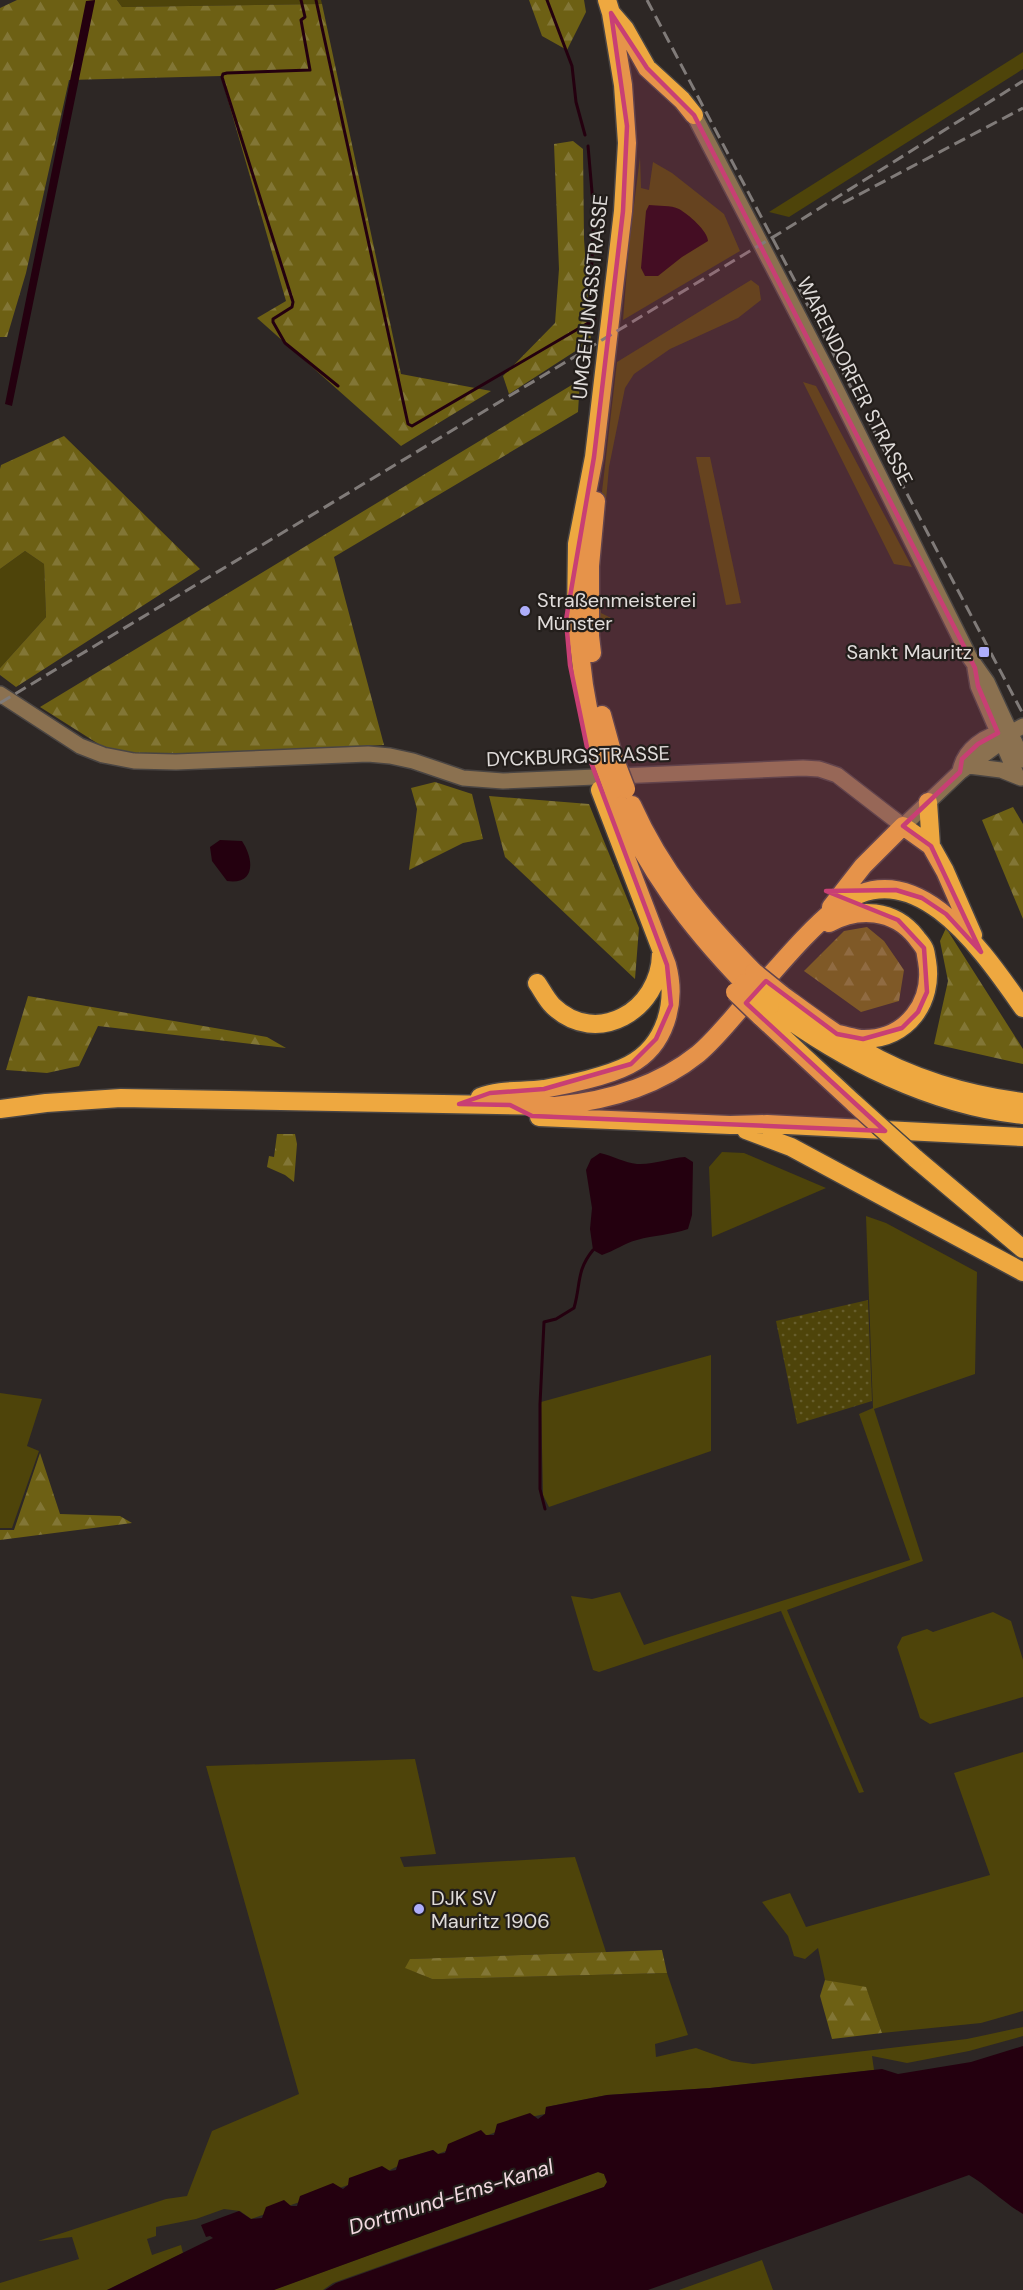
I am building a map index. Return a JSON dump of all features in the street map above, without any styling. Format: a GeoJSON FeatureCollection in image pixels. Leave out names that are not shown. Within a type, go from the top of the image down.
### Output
{"type":"FeatureCollection","features":[{"type":"Feature","properties":{"kind":"highway"},"geometry":{"type":"LineString","coordinates":[[609,6],[647,68],[682,100],[694,115]]}},
{"type":"Feature","properties":{"kind":"highway","name":"UMGEHUNGSSTRASSE"},"geometry":{"type":"LineString","coordinates":[[601,756],[580,722],[570,665],[566,620],[577,544],[594,457],[624,211],[627,134],[623,86],[609,6]]}},
{"type":"Feature","properties":{"kind":"highway","name":"UMGEHUNGSSTRASSE"},"geometry":{"type":"LineString","coordinates":[[594,457],[596,506],[590,566],[590,636],[603,721],[601,756]]}},
{"type":"Feature","properties":{"kind":"highway"},"geometry":{"type":"LineString","coordinates":[[459,1104],[490,1093],[544,1089],[616,1071],[632,1064],[656,1039],[666,1024],[671,1005],[672,982],[662,949],[617,833],[613,790],[601,756]]}},
{"type":"Feature","properties":{"kind":"highway"},"geometry":{"type":"LineString","coordinates":[[601,756],[613,790],[638,816],[675,882],[744,982],[770,1005],[855,1104],[1023,1249]]}},
{"type":"Feature","properties":{"kind":"highway"},"geometry":{"type":"LineString","coordinates":[[928,802],[931,846]]}},
{"type":"Feature","properties":{"kind":"highway"},"geometry":{"type":"LineString","coordinates":[[809,934],[863,866],[903,826],[931,846],[945,871],[981,952]]}},
{"type":"Feature","properties":{"kind":"highway"},"geometry":{"type":"LineString","coordinates":[[617,833],[673,919],[770,1005],[801,1029],[896,1081],[942,1098],[1023,1115]]}},
{"type":"Feature","properties":{"kind":"highway"},"geometry":{"type":"LineString","coordinates":[[0,1109],[46,1103],[121,1098],[555,1106],[605,1100],[672,1072],[700,1053],[809,934],[837,907],[862,894],[880,890],[896,890],[922,898],[946,914],[981,952],[1023,1008]]}},
{"type":"Feature","properties":{"kind":"highway"},"geometry":{"type":"LineString","coordinates":[[809,934],[841,917],[862,912],[879,913],[898,920],[912,932],[924,948],[929,973],[927,993],[918,1012],[902,1028],[883,1037],[863,1039],[837,1034]]}},
{"type":"Feature","properties":{"kind":"highway"},"geometry":{"type":"LineString","coordinates":[[537,983],[552,1005],[576,1020],[593,1024],[617,1020],[639,1006],[649,995],[658,978],[662,949]]}},
{"type":"Feature","properties":{"kind":"highway"},"geometry":{"type":"LineString","coordinates":[[770,1005],[837,1034],[862,1050],[900,1068],[944,1085],[1023,1102]]}},
{"type":"Feature","properties":{"kind":"highway"},"geometry":{"type":"LineString","coordinates":[[510,1105],[532,1116],[730,1125],[767,1124],[1023,1137]]}},
{"type":"Feature","properties":{"kind":"highway"},"geometry":{"type":"LineString","coordinates":[[730,1125],[765,1135],[791,1147],[1023,1272]]}},
{"type":"Feature","properties":{"kind":"street","name":"WARENDORFER STRASSE"},"geometry":{"type":"LineString","coordinates":[[694,115],[851,418],[975,668],[987,682],[1008,733],[1023,760]]}},
{"type":"Feature","properties":{"kind":"street","name":"DYCKBURGSTRASSE"},"geometry":{"type":"LineString","coordinates":[[0,694],[80,746],[103,755],[134,761],[167,763],[368,754],[413,761],[463,778],[503,781],[819,769],[843,778],[903,826]]}},
{"type":"Feature","properties":{"kind":"street","name":"WARENDORFER STRASSE"},"geometry":{"type":"LineString","coordinates":[[1008,733],[1020,778]]}},
{"type":"Feature","properties":{"kind":"street"},"geometry":{"type":"LineString","coordinates":[[903,826],[964,769],[1008,733]]}},
{"type":"Feature","properties":{"kind":"street"},"geometry":{"type":"LineString","coordinates":[[964,769],[1001,770],[1020,778]]}},
{"type":"Feature","properties":{"kind":"highlighted area"},"geometry":{"type":"Polygon","coordinates":[[[611,13],[647,68],[694,115],[975,668],[978,686],[998,733],[978,744],[962,759],[960,772],[903,826],[931,846],[981,952],[946,914],[922,898],[896,890],[826,891],[898,920],[924,948],[927,992],[918,1012],[902,1028],[863,1039],[837,1034],[766,981],[746,1003],[885,1131],[532,1116],[510,1105],[459,1104],[490,1093],[544,1089],[631,1064],[656,1039],[671,1005],[667,965],[589,757],[570,665],[566,620],[594,457],[623,211],[627,126],[611,13]]]}},
{"type":"Feature","properties":{"kind":"shaded area"},"geometry":{"type":"Polygon","coordinates":[[[117,0],[321,0],[322,4],[122,7],[117,0]]]}},
{"type":"Feature","properties":{"kind":"shaded area"},"geometry":{"type":"Polygon","coordinates":[[[1023,52],[1023,69],[789,217],[769,212],[1023,52]]]}},
{"type":"Feature","properties":{"kind":"shaded area"},"geometry":{"type":"Polygon","coordinates":[[[640,157],[641,188],[649,190],[653,162],[672,173],[724,214],[740,251],[623,320],[629,245],[640,157]]]}},
{"type":"Feature","properties":{"kind":"shaded area"},"geometry":{"type":"Polygon","coordinates":[[[751,280],[759,286],[761,300],[738,318],[670,349],[634,374],[625,388],[609,467],[599,579],[601,613],[615,620],[595,621],[592,578],[617,362],[751,280]]]}},
{"type":"Feature","properties":{"kind":"shaded area"},"geometry":{"type":"Polygon","coordinates":[[[803,382],[816,386],[912,567],[894,564],[803,382]]]}},
{"type":"Feature","properties":{"kind":"shaded area"},"geometry":{"type":"Polygon","coordinates":[[[696,457],[710,457],[741,603],[726,605],[696,457]]]}},
{"type":"Feature","properties":{"kind":"shaded area"},"geometry":{"type":"Polygon","coordinates":[[[25,551],[44,564],[46,617],[0,668],[0,569],[25,551]]]}},
{"type":"Feature","properties":{"kind":"shaded area"},"geometry":{"type":"Polygon","coordinates":[[[722,1152],[744,1153],[826,1188],[712,1237],[709,1167],[722,1152]]]}},
{"type":"Feature","properties":{"kind":"shaded area"},"geometry":{"type":"Polygon","coordinates":[[[866,1216],[886,1223],[977,1272],[975,1374],[874,1409],[923,1561],[787,1610],[864,1792],[859,1793],[781,1611],[599,1672],[593,1670],[571,1596],[592,1599],[620,1592],[644,1645],[910,1560],[859,1414],[873,1408],[866,1216]]]}},
{"type":"Feature","properties":{"kind":"shaded area"},"geometry":{"type":"Polygon","coordinates":[[[868,1300],[872,1401],[797,1424],[776,1321],[868,1300]]]}},
{"type":"Feature","properties":{"kind":"shaded area"},"geometry":{"type":"Polygon","coordinates":[[[711,1355],[711,1451],[549,1507],[543,1495],[541,1402],[711,1355]]]}},
{"type":"Feature","properties":{"kind":"shaded area"},"geometry":{"type":"Polygon","coordinates":[[[0,1393],[42,1399],[27,1446],[39,1451],[12,1528],[0,1528],[0,1393]]]}},
{"type":"Feature","properties":{"kind":"shaded area"},"geometry":{"type":"Polygon","coordinates":[[[993,1612],[1011,1621],[1023,1660],[1023,1697],[930,1724],[920,1718],[897,1647],[902,1637],[927,1629],[933,1632],[993,1612]]]}},
{"type":"Feature","properties":{"kind":"shaded area"},"geometry":{"type":"Polygon","coordinates":[[[1023,1752],[1023,2011],[981,2023],[882,2033],[866,1988],[825,1980],[818,1948],[805,1959],[794,1956],[788,1936],[762,1902],[790,1893],[806,1927],[990,1875],[954,1773],[1023,1752]]]}},
{"type":"Feature","properties":{"kind":"shaded area"},"geometry":{"type":"Polygon","coordinates":[[[415,1759],[436,1854],[400,1857],[404,1867],[575,1857],[606,1952],[411,1959],[406,1968],[432,1979],[667,1973],[688,2035],[655,2044],[656,2057],[696,2048],[732,2061],[753,2064],[967,2039],[1023,2027],[1023,2036],[969,2051],[907,2063],[872,2056],[874,2070],[710,2088],[607,2095],[546,2107],[545,2114],[497,2124],[496,2132],[438,2154],[433,2150],[399,2160],[398,2166],[388,2171],[251,2219],[240,2211],[224,2209],[196,2219],[156,2227],[156,2236],[147,2239],[152,2255],[181,2245],[183,2253],[107,2290],[0,2290],[0,2283],[79,2259],[72,2237],[38,2241],[166,2199],[187,2196],[212,2131],[299,2094],[206,1766],[415,1759]]]}},
{"type":"Feature","properties":{"kind":"shaded area"},"geometry":{"type":"Polygon","coordinates":[[[598,2172],[604,2174],[607,2182],[604,2187],[333,2283],[323,2290],[273,2290],[598,2172]]]}},
{"type":"Feature","properties":{"kind":"shaded area"},"geometry":{"type":"Polygon","coordinates":[[[762,2260],[773,2290],[679,2290],[762,2260]]]}},
{"type":"Feature","properties":{"kind":"green space"},"geometry":{"type":"Polygon","coordinates":[[[17,0],[117,0],[122,7],[322,4],[401,374],[491,391],[401,446],[257,318],[286,301],[221,76],[69,80],[26,273],[7,337],[0,337],[0,8],[17,0]]]}},
{"type":"Feature","properties":{"kind":"green space"},"geometry":{"type":"Polygon","coordinates":[[[529,0],[584,0],[586,12],[567,50],[542,36],[529,0]]]}},
{"type":"Feature","properties":{"kind":"green space"},"geometry":{"type":"Polygon","coordinates":[[[573,141],[583,149],[584,239],[591,341],[509,394],[503,376],[555,323],[559,269],[554,144],[573,141]]]}},
{"type":"Feature","properties":{"kind":"green space"},"geometry":{"type":"Polygon","coordinates":[[[580,380],[578,412],[334,557],[384,745],[163,756],[108,750],[40,707],[580,380]]]}},
{"type":"Feature","properties":{"kind":"green space"},"geometry":{"type":"Polygon","coordinates":[[[64,436],[200,569],[16,687],[0,675],[0,668],[46,617],[44,564],[25,551],[0,569],[0,469],[1,465],[64,436]]]}},
{"type":"Feature","properties":{"kind":"green space"},"geometry":{"type":"Polygon","coordinates":[[[435,782],[472,794],[483,839],[463,843],[409,870],[417,809],[411,788],[435,782]]]}},
{"type":"Feature","properties":{"kind":"green space"},"geometry":{"type":"Polygon","coordinates":[[[489,796],[589,804],[639,928],[635,979],[505,857],[489,796]]]}},
{"type":"Feature","properties":{"kind":"green space"},"geometry":{"type":"Polygon","coordinates":[[[1013,807],[1023,824],[1023,919],[982,820],[1013,807]]]}},
{"type":"Feature","properties":{"kind":"green space"},"geometry":{"type":"Polygon","coordinates":[[[867,927],[884,941],[904,970],[899,1001],[861,1012],[804,971],[844,931],[867,927]]]}},
{"type":"Feature","properties":{"kind":"green space"},"geometry":{"type":"Polygon","coordinates":[[[946,928],[1023,1049],[1023,1064],[934,1044],[948,981],[940,941],[946,928]]]}},
{"type":"Feature","properties":{"kind":"green space"},"geometry":{"type":"Polygon","coordinates":[[[28,996],[267,1037],[286,1048],[98,1026],[79,1066],[47,1073],[6,1070],[28,996]]]}},
{"type":"Feature","properties":{"kind":"green space"},"geometry":{"type":"Polygon","coordinates":[[[277,1134],[295,1134],[297,1144],[294,1182],[267,1167],[269,1156],[274,1157],[277,1134]]]}},
{"type":"Feature","properties":{"kind":"green space"},"geometry":{"type":"Polygon","coordinates":[[[40,1453],[60,1514],[120,1516],[132,1523],[0,1540],[0,1530],[14,1530],[40,1453]]]}},
{"type":"Feature","properties":{"kind":"green space"},"geometry":{"type":"Polygon","coordinates":[[[662,1950],[667,1973],[432,1979],[405,1968],[410,1959],[662,1950]]]}},
{"type":"Feature","properties":{"kind":"green space"},"geometry":{"type":"Polygon","coordinates":[[[825,1980],[866,1987],[882,2033],[832,2039],[820,1996],[825,1980]]]}},
{"type":"Feature","properties":{"kind":"water"},"geometry":{"type":"Polygon","coordinates":[[[95,0],[12,406],[5,404],[86,1],[95,0]]]}},
{"type":"Feature","properties":{"kind":"water"},"geometry":{"type":"Polygon","coordinates":[[[649,205],[679,209],[701,228],[708,241],[682,257],[658,276],[645,276],[641,268],[646,211],[649,205]]]}},
{"type":"Feature","properties":{"kind":"water"},"geometry":{"type":"Polygon","coordinates":[[[220,840],[242,841],[250,863],[248,875],[243,879],[227,881],[212,861],[210,847],[220,840]]]}},
{"type":"Feature","properties":{"kind":"water"},"geometry":{"type":"Polygon","coordinates":[[[600,1153],[637,1164],[685,1157],[693,1162],[692,1215],[688,1229],[633,1241],[602,1255],[593,1250],[590,1229],[592,1208],[586,1170],[591,1159],[600,1153]]]}},
{"type":"Feature","properties":{"kind":"water","name":"Dortmund-Ems-Kanal"},"geometry":{"type":"Polygon","coordinates":[[[1023,2046],[1023,2214],[969,2175],[648,2290],[325,2290],[336,2283],[604,2187],[607,2182],[604,2174],[598,2172],[274,2290],[107,2290],[213,2238],[206,2237],[201,2225],[239,2211],[251,2219],[262,2218],[266,2207],[284,2200],[291,2206],[297,2206],[300,2196],[333,2183],[343,2189],[348,2185],[349,2178],[382,2166],[390,2171],[396,2170],[399,2160],[433,2150],[438,2154],[445,2153],[448,2144],[481,2130],[486,2135],[494,2135],[497,2124],[530,2113],[538,2119],[545,2114],[546,2107],[607,2095],[710,2088],[882,2069],[898,2074],[971,2062],[1023,2046]]]}},
{"type":"Feature","properties":{"kind":"waterway"},"geometry":{"type":"LineString","coordinates":[[301,0],[305,17],[301,20],[310,70],[227,73],[222,77],[293,302],[292,307],[273,319],[273,322],[285,343],[338,386]]}},
{"type":"Feature","properties":{"kind":"waterway"},"geometry":{"type":"LineString","coordinates":[[316,0],[408,424],[412,426],[595,319]]}},
{"type":"Feature","properties":{"kind":"waterway"},"geometry":{"type":"LineString","coordinates":[[547,0],[572,66],[576,102],[585,135]]}},
{"type":"Feature","properties":{"kind":"waterway"},"geometry":{"type":"LineString","coordinates":[[588,146],[594,215],[589,328]]}},
{"type":"Feature","properties":{"kind":"waterway"},"geometry":{"type":"LineString","coordinates":[[545,1509],[540,1489],[540,1404],[544,1322],[556,1319],[574,1308],[581,1271],[593,1250]]}},
{"type":"Feature","properties":{"kind":"railway"},"geometry":{"type":"LineString","coordinates":[[647,0],[1023,714]]}},
{"type":"Feature","properties":{"kind":"railway"},"geometry":{"type":"LineString","coordinates":[[0,703],[783,231],[1023,81]]}},
{"type":"Feature","properties":{"kind":"railway"},"geometry":{"type":"LineString","coordinates":[[843,203],[1023,108]]}},
{"type":"Feature","properties":{"kind":"place","name":"Straßenmeisterei Münster"},"geometry":{"type":"Point","coordinates":[525,611]}},
{"type":"Feature","properties":{"kind":"place","name":"Sankt Mauritz"},"geometry":{"type":"Point","coordinates":[984,652]}},
{"type":"Feature","properties":{"kind":"place","name":"DJK SV Mauritz 1906"},"geometry":{"type":"Point","coordinates":[419,1909]}}]}
